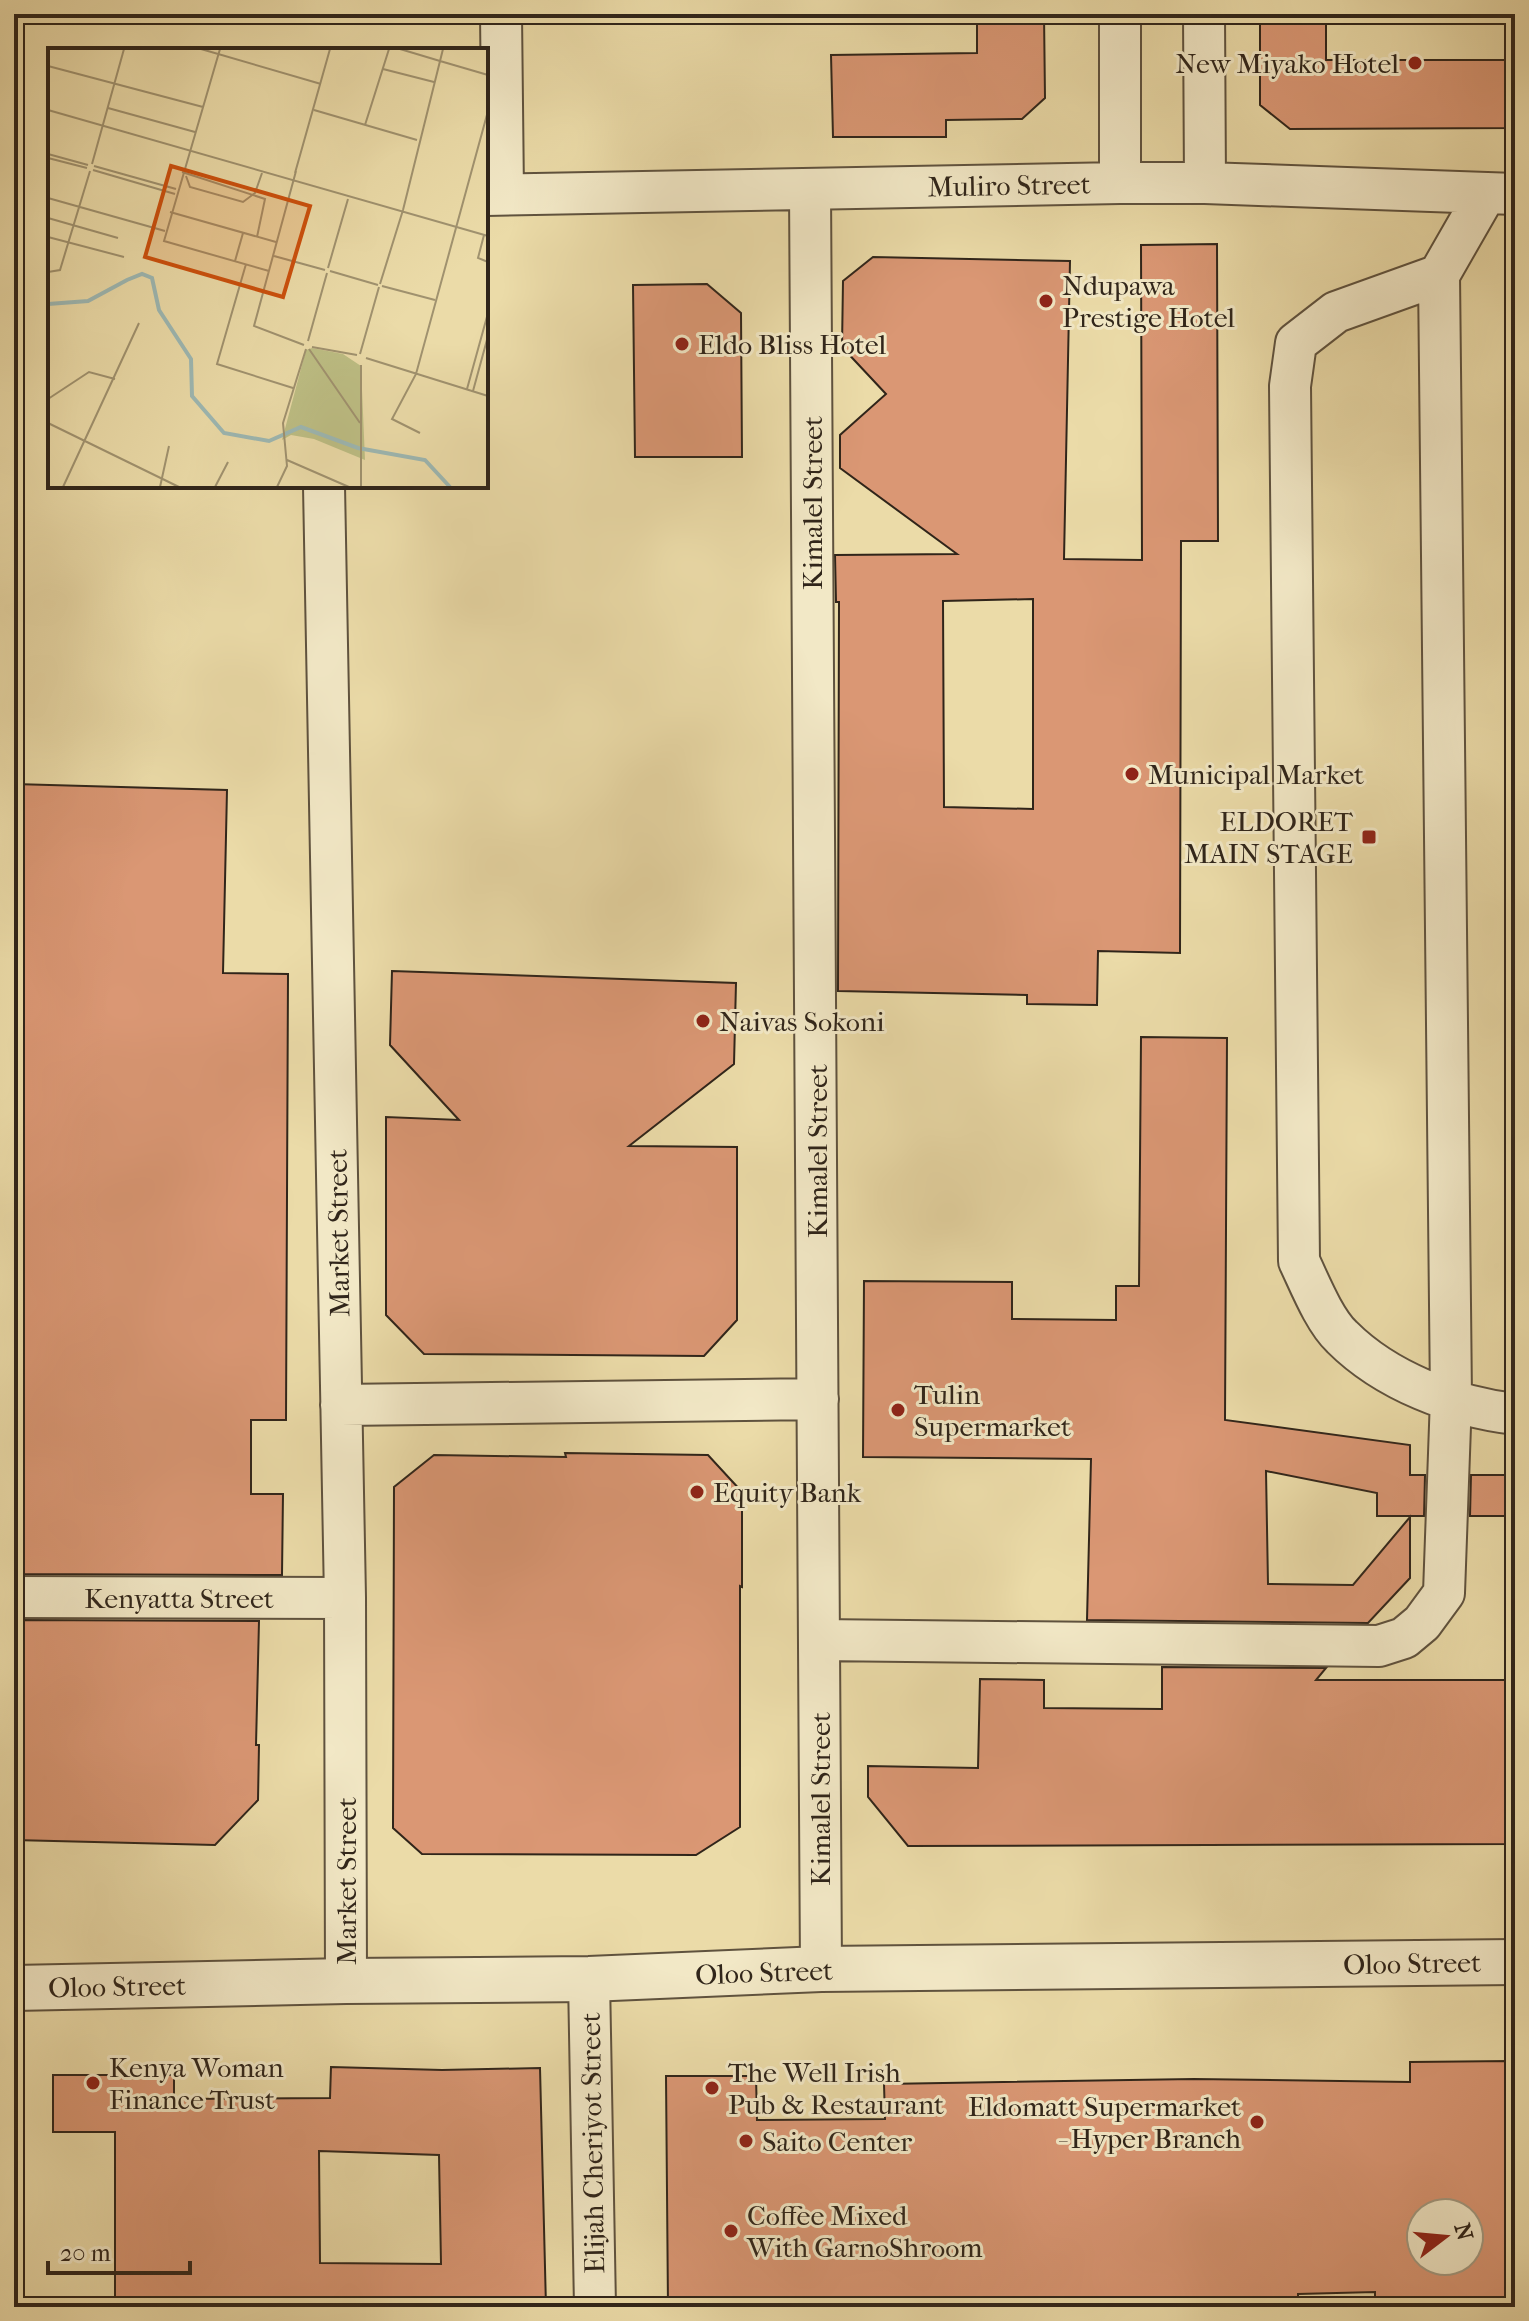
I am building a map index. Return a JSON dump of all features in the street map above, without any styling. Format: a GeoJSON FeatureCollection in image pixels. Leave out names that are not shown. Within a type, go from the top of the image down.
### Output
{"type":"FeatureCollection","features":[{"type":"Feature","properties":{"kind":"street"},"geometry":{"type":"LineString","coordinates":[[495,194],[501,14]]}},
{"type":"Feature","properties":{"kind":"street"},"geometry":{"type":"LineString","coordinates":[[1120,14],[1120,183]]}},
{"type":"Feature","properties":{"kind":"street"},"geometry":{"type":"LineString","coordinates":[[1204,14],[1205,183]]}},
{"type":"Feature","properties":{"kind":"street","name":"Muliro Street"},"geometry":{"type":"LineString","coordinates":[[495,194],[1120,183],[1501,193]]}},
{"type":"Feature","properties":{"kind":"street","name":"Kimalel Street"},"geometry":{"type":"LineString","coordinates":[[810,189],[821,1969]]}},
{"type":"Feature","properties":{"kind":"street"},"geometry":{"type":"LineString","coordinates":[[1501,193],[1439,275],[1336,312],[1296,343],[1290,386],[1299,1261],[1340,1335],[1375,1364],[1406,1384],[1485,1411],[1515,1414]]}},
{"type":"Feature","properties":{"kind":"street"},"geometry":{"type":"LineString","coordinates":[[819,1640],[1379,1646],[1404,1638],[1422,1623],[1444,1593],[1451,1398],[1439,275]]}},
{"type":"Feature","properties":{"kind":"street","name":"Market Street"},"geometry":{"type":"LineString","coordinates":[[324,488],[345,1598],[346,1981]]}},
{"type":"Feature","properties":{"kind":"street"},"geometry":{"type":"LineString","coordinates":[[341,1405],[818,1399]]}},
{"type":"Feature","properties":{"kind":"street","name":"Kenyatta Street"},"geometry":{"type":"LineString","coordinates":[[14,1597],[345,1598]]}},
{"type":"Feature","properties":{"kind":"street","name":"Oloo Street"},"geometry":{"type":"LineString","coordinates":[[14,1988],[589,1979],[821,1969],[1515,1962]]}},
{"type":"Feature","properties":{"kind":"street","name":"Elijah Cheriyot Street"},"geometry":{"type":"LineString","coordinates":[[589,1979],[595,2307]]}},
{"type":"Feature","properties":{"kind":"building"},"geometry":{"type":"Polygon","coordinates":[[[977,14],[1044,14],[1045,98],[1022,119],[946,120],[946,137],[833,137],[831,55],[977,53],[977,14]]]}},
{"type":"Feature","properties":{"kind":"building"},"geometry":{"type":"Polygon","coordinates":[[[1260,14],[1326,14],[1326,60],[1515,60],[1515,128],[1290,129],[1260,105],[1260,14]]]}},
{"type":"Feature","properties":{"kind":"building"},"geometry":{"type":"Polygon","coordinates":[[[1217,244],[1218,541],[1181,541],[1180,953],[1098,951],[1097,1005],[1027,1004],[1027,995],[838,991],[839,602],[836,602],[835,555],[957,554],[840,468],[840,435],[886,394],[842,347],[843,281],[873,257],[1070,261],[1064,559],[1142,560],[1141,245],[1217,244]],[[1033,599],[943,601],[944,807],[1033,809],[1033,599]]]}},
{"type":"Feature","properties":{"kind":"building"},"geometry":{"type":"Polygon","coordinates":[[[707,284],[741,313],[742,457],[635,457],[633,285],[707,284]]]}},
{"type":"Feature","properties":{"kind":"building"},"geometry":{"type":"Polygon","coordinates":[[[14,784],[227,790],[223,973],[288,974],[286,1420],[251,1420],[251,1494],[283,1494],[282,1575],[14,1574],[14,784]]]}},
{"type":"Feature","properties":{"kind":"building"},"geometry":{"type":"Polygon","coordinates":[[[392,971],[736,983],[734,1064],[629,1146],[737,1147],[737,1320],[704,1356],[424,1354],[386,1315],[386,1117],[459,1120],[390,1045],[392,971]]]}},
{"type":"Feature","properties":{"kind":"building"},"geometry":{"type":"Polygon","coordinates":[[[1141,1037],[1227,1038],[1225,1420],[1410,1445],[1410,1475],[1425,1475],[1424,1516],[1377,1516],[1377,1493],[1266,1471],[1268,1584],[1353,1585],[1410,1517],[1410,1578],[1368,1623],[1087,1620],[1091,1459],[863,1457],[864,1281],[1012,1282],[1012,1319],[1116,1320],[1116,1286],[1139,1286],[1141,1037]]]}},
{"type":"Feature","properties":{"kind":"building"},"geometry":{"type":"Polygon","coordinates":[[[565,1453],[708,1455],[742,1492],[740,1827],[696,1855],[422,1854],[393,1828],[394,1487],[434,1455],[566,1457],[565,1453]]]}},
{"type":"Feature","properties":{"kind":"building"},"geometry":{"type":"Polygon","coordinates":[[[1471,1475],[1515,1475],[1515,1516],[1470,1516],[1471,1475]]]}},
{"type":"Feature","properties":{"kind":"building"},"geometry":{"type":"Polygon","coordinates":[[[14,1620],[259,1621],[258,1800],[215,1845],[14,1840],[14,1620]]]}},
{"type":"Feature","properties":{"kind":"building"},"geometry":{"type":"Polygon","coordinates":[[[1162,1667],[1326,1668],[1316,1680],[1515,1680],[1515,1844],[908,1846],[868,1797],[868,1766],[978,1768],[980,1679],[1044,1680],[1044,1708],[1162,1709],[1162,1667]]]}},
{"type":"Feature","properties":{"kind":"building"},"geometry":{"type":"Polygon","coordinates":[[[1510,2061],[1513,2307],[1375,2307],[1375,2292],[1298,2294],[1298,2307],[668,2307],[666,2076],[756,2076],[757,2120],[885,2119],[884,2084],[1194,2079],[1410,2082],[1410,2062],[1510,2061]]]}},
{"type":"Feature","properties":{"kind":"building"},"geometry":{"type":"Polygon","coordinates":[[[331,2067],[442,2070],[540,2068],[546,2307],[115,2307],[115,2132],[53,2132],[53,2075],[174,2075],[174,2099],[330,2098],[331,2067]],[[319,2151],[320,2263],[441,2264],[439,2155],[319,2151]]]}},
{"type":"Feature","properties":{"kind":"place","name":"New Miyako Hotel"},"geometry":{"type":"Point","coordinates":[1415,63]}},
{"type":"Feature","properties":{"kind":"place","name":"Ndupawa Prestige Hotel"},"geometry":{"type":"Point","coordinates":[1046,301]}},
{"type":"Feature","properties":{"kind":"place","name":"Eldo Bliss Hotel"},"geometry":{"type":"Point","coordinates":[682,344]}},
{"type":"Feature","properties":{"kind":"place","name":"Municipal Market"},"geometry":{"type":"Point","coordinates":[1132,774]}},
{"type":"Feature","properties":{"kind":"place","name":"ELDORET MAIN STAGE"},"geometry":{"type":"Point","coordinates":[1369,837]}},
{"type":"Feature","properties":{"kind":"place","name":"Naivas Sokoni"},"geometry":{"type":"Point","coordinates":[703,1021]}},
{"type":"Feature","properties":{"kind":"place","name":"Tulin Supermarket"},"geometry":{"type":"Point","coordinates":[898,1410]}},
{"type":"Feature","properties":{"kind":"place","name":"Equity Bank"},"geometry":{"type":"Point","coordinates":[697,1492]}},
{"type":"Feature","properties":{"kind":"place","name":"Kenya Woman Finance Trust"},"geometry":{"type":"Point","coordinates":[93,2083]}},
{"type":"Feature","properties":{"kind":"place","name":"The Well Irish Pub & Restaurant"},"geometry":{"type":"Point","coordinates":[712,2088]}},
{"type":"Feature","properties":{"kind":"place","name":"Eldomatt Supermarket - Hyper Branch"},"geometry":{"type":"Point","coordinates":[1257,2122]}},
{"type":"Feature","properties":{"kind":"place","name":"Saito Center"},"geometry":{"type":"Point","coordinates":[746,2141]}},
{"type":"Feature","properties":{"kind":"place","name":"Coffee Mixed With GarnoShroom"},"geometry":{"type":"Point","coordinates":[731,2231]}}]}
